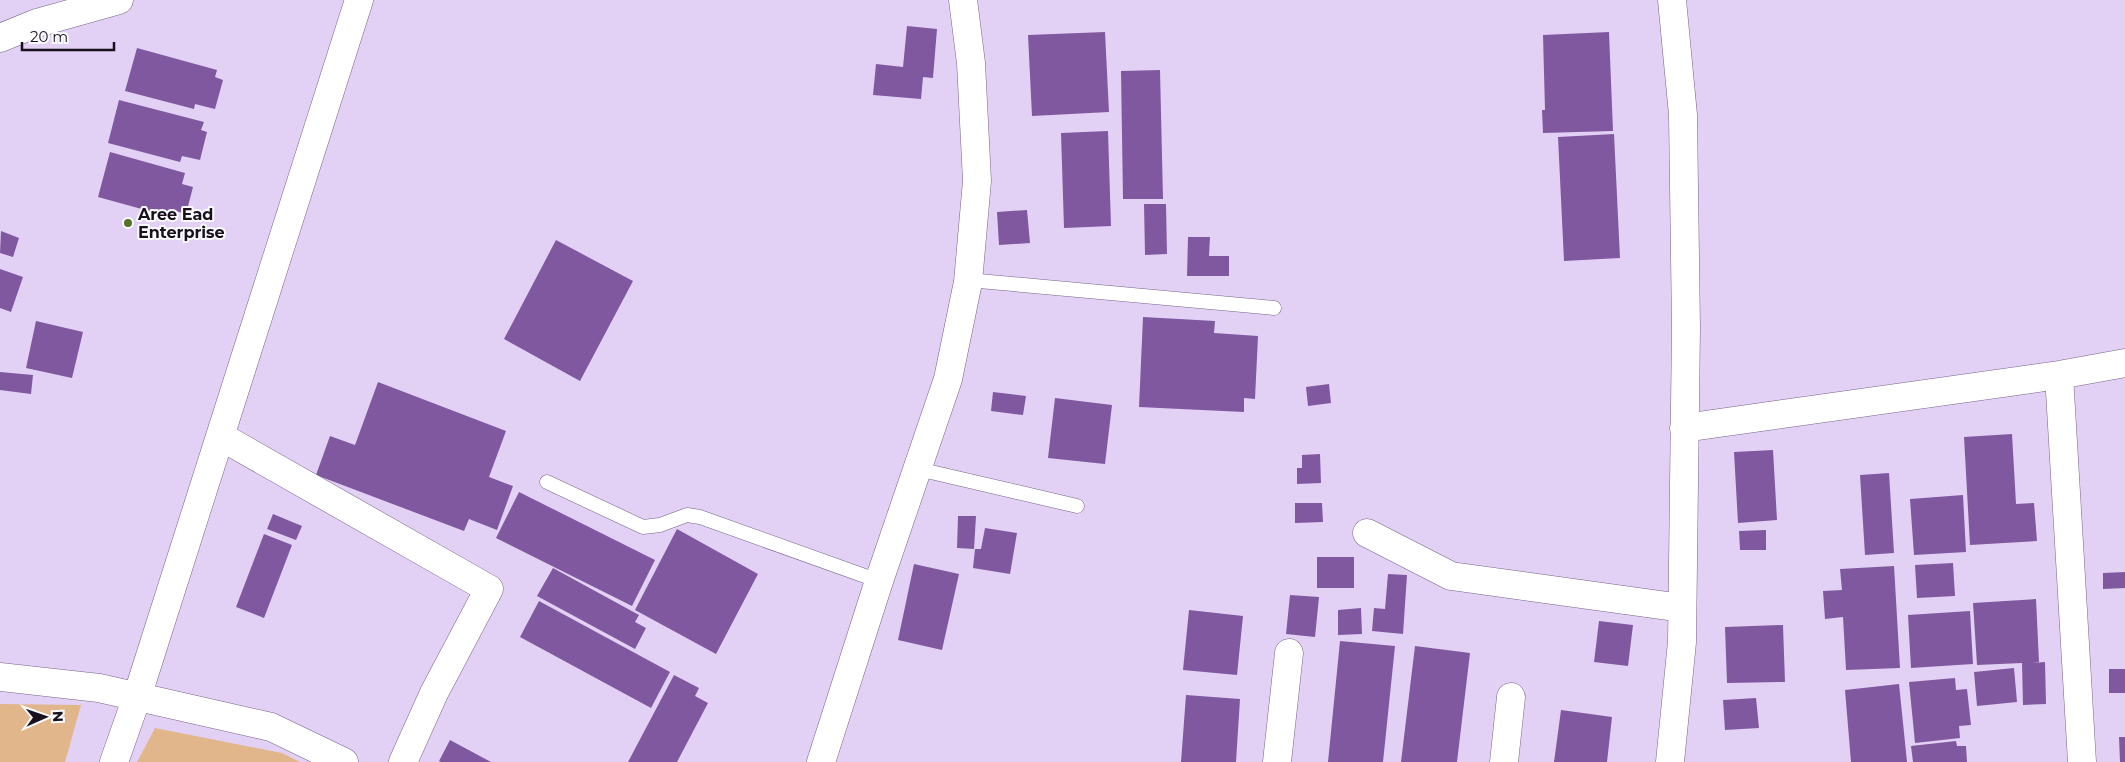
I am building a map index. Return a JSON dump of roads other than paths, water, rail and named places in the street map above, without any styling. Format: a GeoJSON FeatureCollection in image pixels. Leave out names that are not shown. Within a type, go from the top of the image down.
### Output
{"type":"FeatureCollection","features":[{"type":"Feature","properties":{"kind":"street"},"geometry":{"type":"LineString","coordinates":[[0,38],[40,11],[119,0]]}},
{"type":"Feature","properties":{"kind":"street"},"geometry":{"type":"LineString","coordinates":[[114,762],[137,697],[359,0]]}},
{"type":"Feature","properties":{"kind":"street"},"geometry":{"type":"LineString","coordinates":[[821,762],[879,581],[948,379],[968,280],[977,181],[971,63],[963,0]]}},
{"type":"Feature","properties":{"kind":"street"},"geometry":{"type":"LineString","coordinates":[[1670,762],[1682,642],[1686,318],[1683,115],[1672,0]]}},
{"type":"Feature","properties":{"kind":"street"},"geometry":{"type":"LineString","coordinates":[[1684,428],[2059,376],[2125,363]]}},
{"type":"Feature","properties":{"kind":"street"},"geometry":{"type":"LineString","coordinates":[[2059,376],[2082,762]]}},
{"type":"Feature","properties":{"kind":"street"},"geometry":{"type":"LineString","coordinates":[[220,436],[488,589],[434,693],[403,762]]}},
{"type":"Feature","properties":{"kind":"street"},"geometry":{"type":"LineString","coordinates":[[1367,534],[1451,576],[1682,608]]}},
{"type":"Feature","properties":{"kind":"street"},"geometry":{"type":"LineString","coordinates":[[1277,762],[1289,653]]}},
{"type":"Feature","properties":{"kind":"street"},"geometry":{"type":"LineString","coordinates":[[0,678],[99,688],[271,727],[344,762]]}},
{"type":"Feature","properties":{"kind":"street"},"geometry":{"type":"LineString","coordinates":[[1504,762],[1511,697]]}},
{"type":"Feature","properties":{"kind":"lane"},"geometry":{"type":"LineString","coordinates":[[968,280],[1274,308]]}},
{"type":"Feature","properties":{"kind":"lane"},"geometry":{"type":"LineString","coordinates":[[918,470],[1077,506]]}},
{"type":"Feature","properties":{"kind":"lane"},"geometry":{"type":"LineString","coordinates":[[548,482],[643,527],[660,525],[687,515],[700,517],[879,581]]}},
{"type":"Feature","properties":{"kind":"place","name":"Aree Ead Enterprise"},"geometry":{"type":"Point","coordinates":[128,223]}}]}
